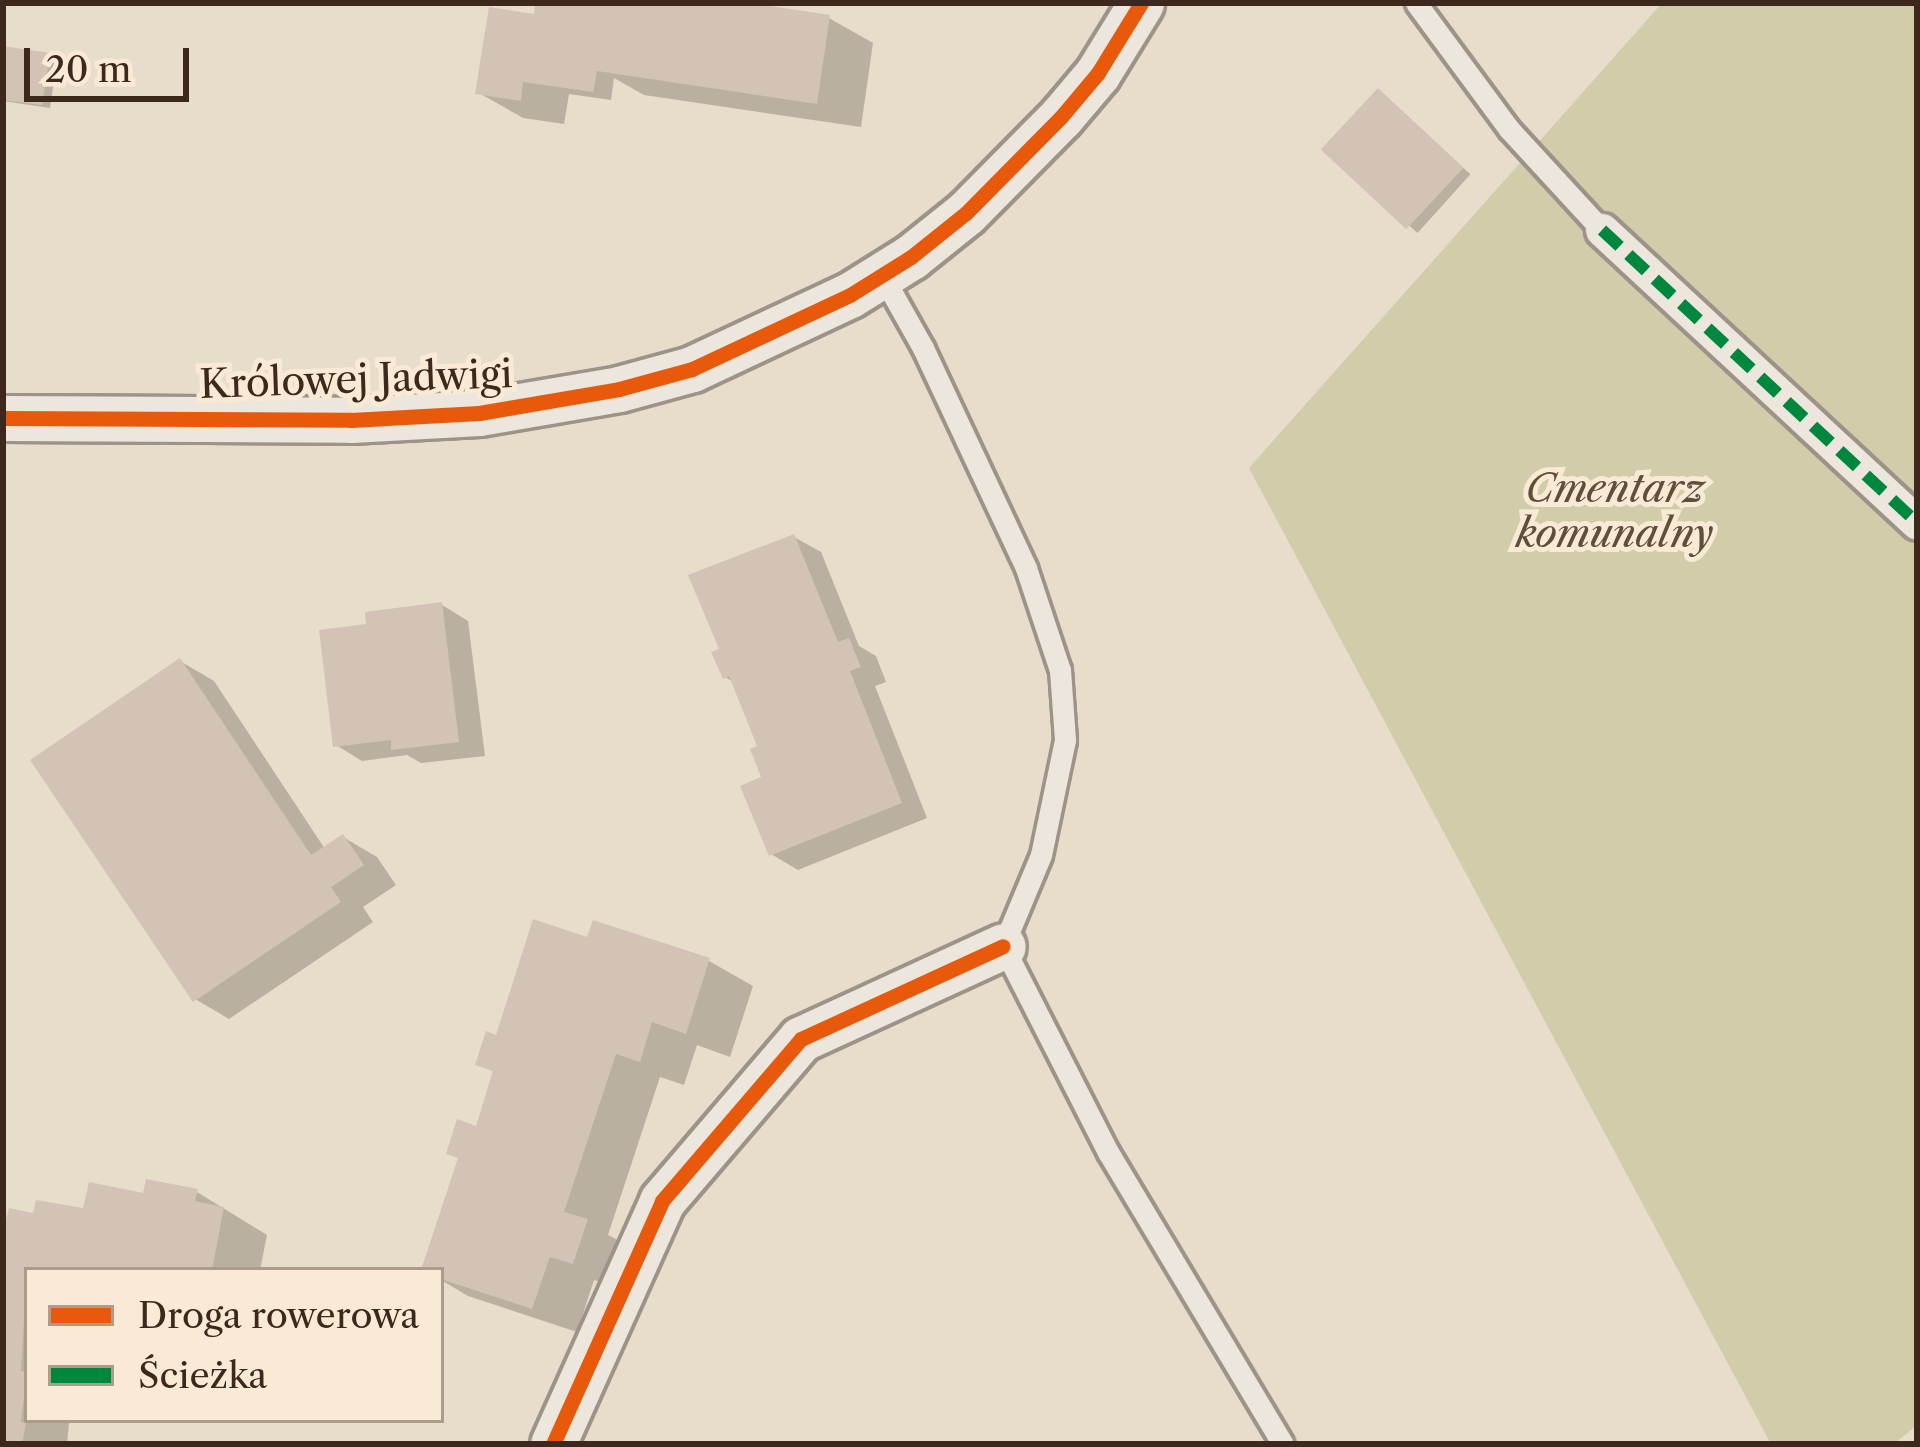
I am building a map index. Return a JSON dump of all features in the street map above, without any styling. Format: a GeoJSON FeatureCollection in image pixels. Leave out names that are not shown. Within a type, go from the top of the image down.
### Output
{"type":"FeatureCollection","features":[{"type":"Feature","properties":{"kind":"street","name":"Królowej Jadwigi"},"geometry":{"type":"LineString","coordinates":[[3,418],[351,420],[479,413],[558,402],[692,369],[778,332],[911,257],[1006,176],[1098,73],[1141,3]]}},
{"type":"Feature","properties":{"kind":"street"},"geometry":{"type":"LineString","coordinates":[[1603,230],[1917,523]]}},
{"type":"Feature","properties":{"kind":"street"},"geometry":{"type":"LineString","coordinates":[[553,1444],[662,1201],[801,1039],[1003,946]]}},
{"type":"Feature","properties":{"kind":"lane"},"geometry":{"type":"LineString","coordinates":[[1416,3],[1509,129],[1603,230]]}},
{"type":"Feature","properties":{"kind":"lane"},"geometry":{"type":"LineString","coordinates":[[882,274],[1026,568],[1060,670],[1065,740],[1041,854],[1003,946],[1108,1152],[1282,1444]]}},
{"type":"Feature","properties":{"kind":"green space","name":"Cmentarz komunalny"},"geometry":{"type":"Polygon","coordinates":[[[1662,3],[1917,3],[1917,1425],[1894,1444],[1771,1444],[1249,468],[1662,3]]]}},
{"type":"Feature","properties":{"kind":"building"},"geometry":{"type":"Polygon","coordinates":[[[535,3],[750,3],[830,15],[817,104],[597,71],[593,92],[523,82],[521,101],[475,94],[489,7],[534,14],[535,3]]]}},
{"type":"Feature","properties":{"kind":"building"},"geometry":{"type":"Polygon","coordinates":[[[3,46],[50,53],[42,105],[3,100],[3,46]]]}},
{"type":"Feature","properties":{"kind":"building"},"geometry":{"type":"Polygon","coordinates":[[[1378,88],[1464,168],[1406,229],[1321,149],[1378,88]]]}},
{"type":"Feature","properties":{"kind":"building"},"geometry":{"type":"Polygon","coordinates":[[[794,534],[838,642],[849,638],[861,667],[850,671],[902,803],[769,856],[740,786],[761,777],[750,749],[757,746],[729,676],[723,679],[711,652],[719,649],[688,575],[794,534]]]}},
{"type":"Feature","properties":{"kind":"building"},"geometry":{"type":"Polygon","coordinates":[[[442,602],[459,742],[391,750],[391,740],[333,747],[319,630],[366,624],[365,612],[442,602]]]}},
{"type":"Feature","properties":{"kind":"building"},"geometry":{"type":"Polygon","coordinates":[[[180,658],[311,855],[343,834],[364,865],[331,887],[341,902],[193,1002],[30,760],[180,658]]]}},
{"type":"Feature","properties":{"kind":"building"},"geometry":{"type":"Polygon","coordinates":[[[533,919],[587,937],[593,920],[710,958],[686,1034],[652,1022],[640,1062],[616,1054],[564,1212],[588,1219],[573,1264],[550,1257],[532,1309],[444,1280],[444,1267],[422,1267],[458,1158],[446,1154],[457,1119],[476,1126],[493,1071],[475,1065],[486,1031],[496,1035],[533,919]]]}},
{"type":"Feature","properties":{"kind":"building"},"geometry":{"type":"Polygon","coordinates":[[[146,1179],[198,1189],[195,1201],[224,1207],[213,1267],[24,1267],[21,1422],[26,1423],[22,1444],[3,1444],[3,1230],[9,1208],[33,1213],[36,1200],[83,1208],[89,1182],[143,1193],[146,1179]]]}},
{"type":"Feature","properties":{"kind":"marked path"},"geometry":{"type":"LineString","coordinates":[[1602,230],[1917,523]]}},
{"type":"Feature","properties":{"kind":"cycle path"},"geometry":{"type":"LineString","coordinates":[[3,418],[351,420],[479,413],[619,389],[692,369],[850,295],[911,257],[966,213],[1098,73],[1141,3]]}},
{"type":"Feature","properties":{"kind":"cycle path"},"geometry":{"type":"LineString","coordinates":[[553,1444],[662,1201],[801,1039],[1003,946]]}}]}
